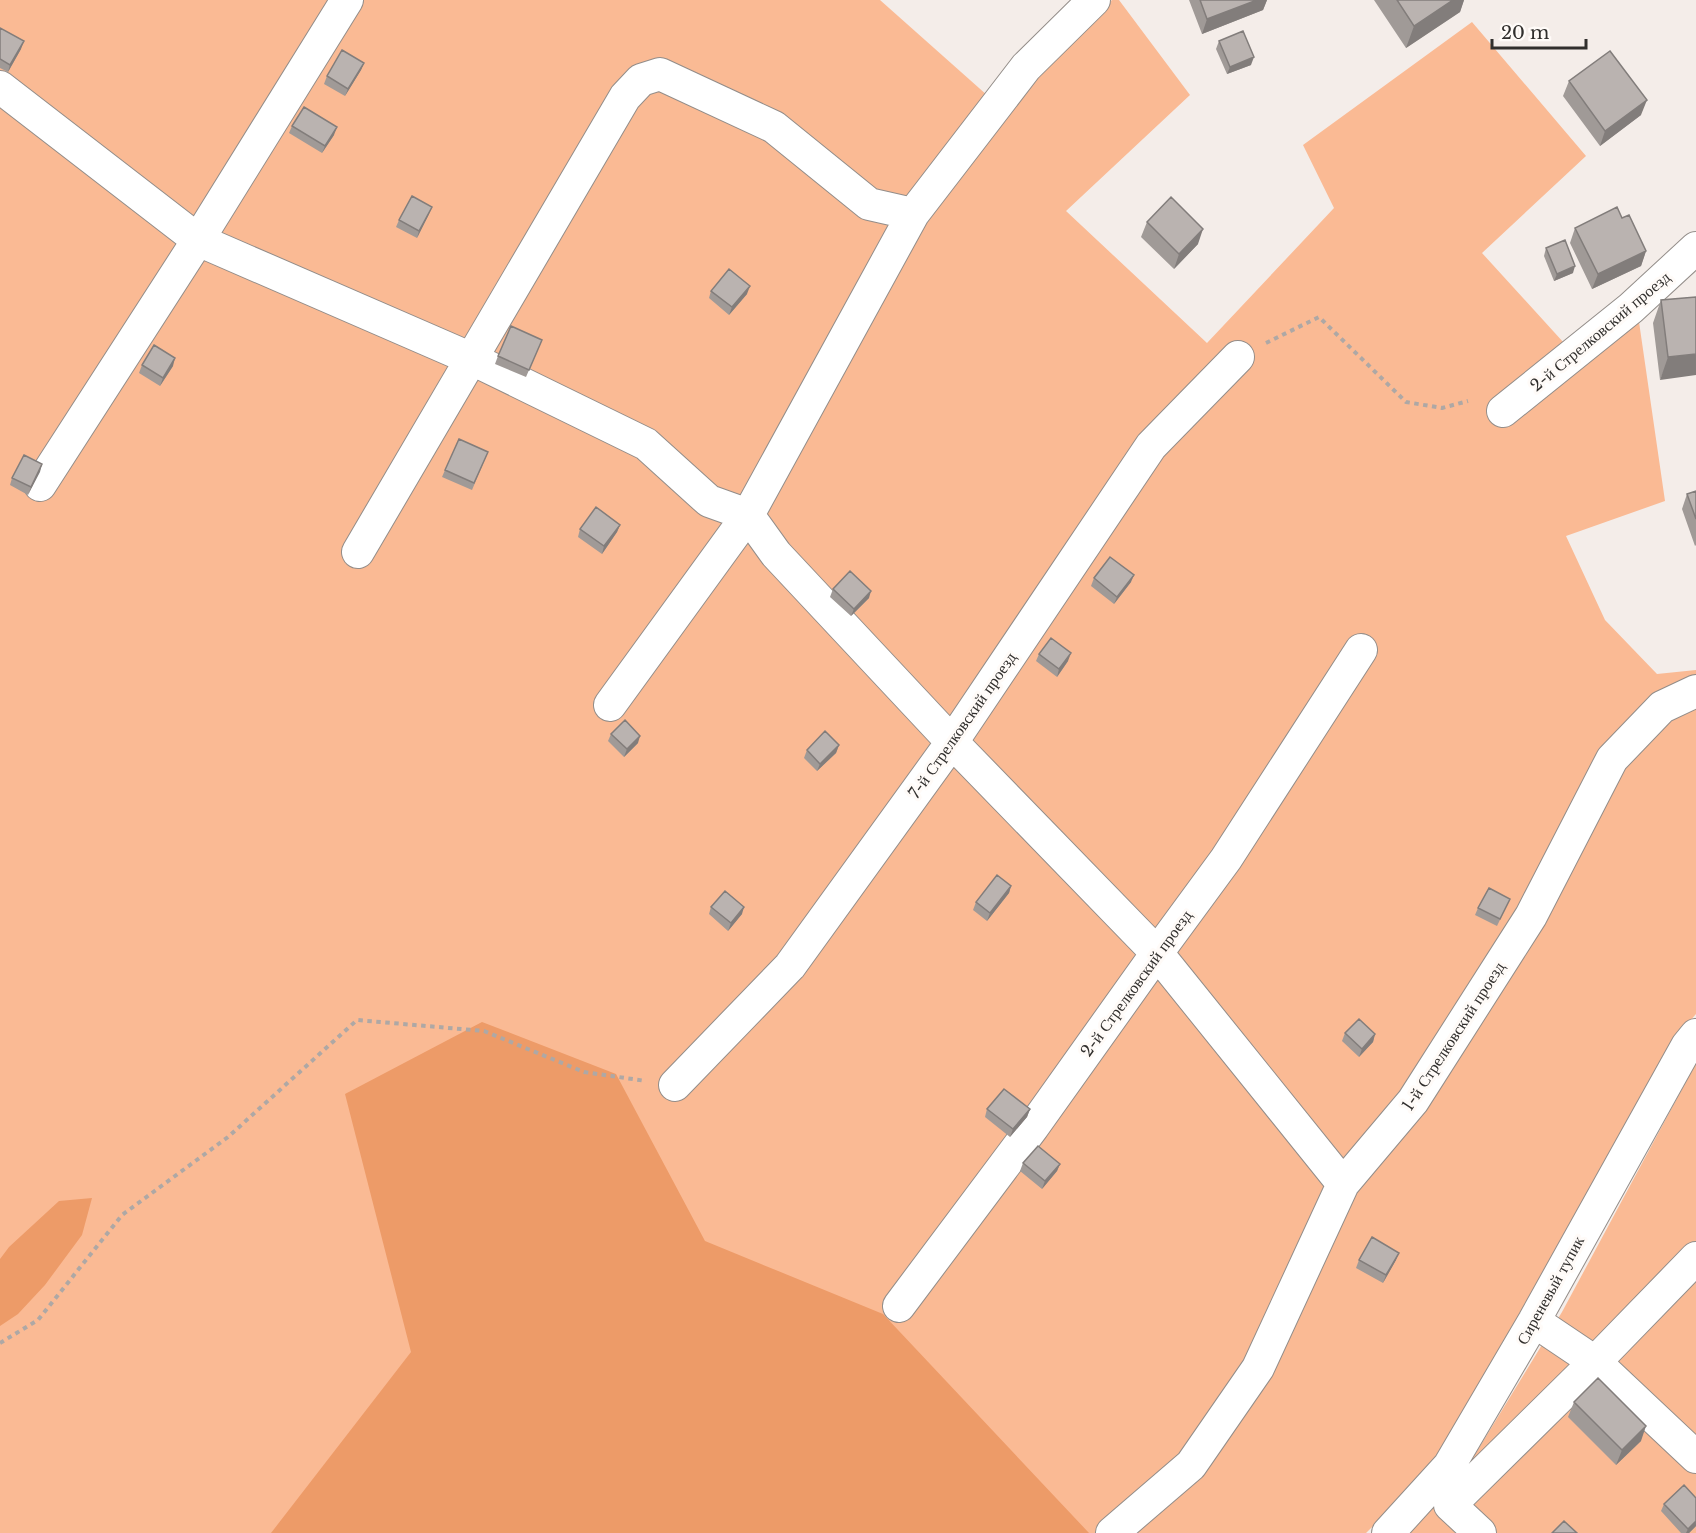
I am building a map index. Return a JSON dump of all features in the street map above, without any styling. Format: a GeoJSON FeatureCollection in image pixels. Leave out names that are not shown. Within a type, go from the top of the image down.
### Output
{"type":"FeatureCollection","features":[{"type":"Feature","properties":{"kind":"street"},"geometry":{"type":"LineString","coordinates":[[40,485],[198,240],[347,0]]}},
{"type":"Feature","properties":{"kind":"street"},"geometry":{"type":"LineString","coordinates":[[610,705],[748,515],[913,214],[1026,67],[1094,0]]}},
{"type":"Feature","properties":{"kind":"street"},"geometry":{"type":"LineString","coordinates":[[358,552],[625,97],[641,80],[660,74],[774,128],[870,204],[913,214]]}},
{"type":"Feature","properties":{"kind":"street"},"geometry":{"type":"LineString","coordinates":[[0,87],[198,240],[472,359],[646,444],[710,501],[748,515],[776,554],[952,742],[1157,953],[1343,1184]]}},
{"type":"Feature","properties":{"kind":"street","name":"2-й Стрелковский проезд"},"geometry":{"type":"LineString","coordinates":[[1503,411],[1631,308],[1696,248]]}},
{"type":"Feature","properties":{"kind":"street","name":"7-й Стрелковский проезд"},"geometry":{"type":"LineString","coordinates":[[675,1085],[790,966],[952,742],[1151,446],[1238,357]]}},
{"type":"Feature","properties":{"kind":"street","name":"2-й Стрелковский проезд"},"geometry":{"type":"LineString","coordinates":[[899,1306],[1033,1127],[1226,859],[1361,650]]}},
{"type":"Feature","properties":{"kind":"street","name":"1-й Стрелковский проезд"},"geometry":{"type":"LineString","coordinates":[[1112,1533],[1191,1465],[1258,1368],[1343,1184],[1413,1101],[1531,916],[1612,759],[1662,707],[1696,691]]}},
{"type":"Feature","properties":{"kind":"street","name":"Сиреневый тупик"},"geometry":{"type":"LineString","coordinates":[[1388,1533],[1449,1466],[1696,1035]]}},
{"type":"Feature","properties":{"kind":"street"},"geometry":{"type":"LineString","coordinates":[[1480,1533],[1450,1505],[1595,1362],[1696,1258]]}},
{"type":"Feature","properties":{"kind":"street"},"geometry":{"type":"LineString","coordinates":[[1534,1321],[1595,1362],[1696,1457]]}},
{"type":"Feature","properties":{"kind":"path"},"geometry":{"type":"LineString","coordinates":[[1238,357],[1319,317],[1406,402],[1442,408],[1468,401]]}},
{"type":"Feature","properties":{"kind":"path"},"geometry":{"type":"LineString","coordinates":[[0,1343],[38,1320],[122,1215],[228,1137],[357,1020],[483,1031],[584,1072],[675,1085]]}},
{"type":"Feature","properties":{"kind":"shaded area"},"geometry":{"type":"Polygon","coordinates":[[[0,0],[880,0],[988,96],[1036,74],[1112,0],[1119,0],[1190,95],[1066,211],[1207,343],[1334,208],[1303,145],[1472,22],[1586,156],[1482,253],[1564,343],[1638,315],[1665,501],[1566,536],[1605,620],[1657,674],[1696,670],[1696,1014],[1682,1030],[1438,1462],[1366,1533],[0,1533],[0,0]]]}},
{"type":"Feature","properties":{"kind":"shaded area"},"geometry":{"type":"Polygon","coordinates":[[[482,1022],[616,1074],[705,1241],[883,1314],[1089,1533],[271,1533],[411,1352],[345,1094],[482,1022]]]}},
{"type":"Feature","properties":{"kind":"shaded area"},"geometry":{"type":"Polygon","coordinates":[[[1696,1063],[1696,1533],[1410,1533],[1463,1474],[1562,1312],[1696,1063]]]}},
{"type":"Feature","properties":{"kind":"shaded area"},"geometry":{"type":"Polygon","coordinates":[[[92,1198],[82,1235],[45,1285],[18,1314],[0,1326],[0,1259],[9,1247],[59,1201],[92,1198]]]}},
{"type":"Feature","properties":{"kind":"building"},"geometry":{"type":"Polygon","coordinates":[[[1200,0],[1257,0],[1207,19],[1200,0]]]}},
{"type":"Feature","properties":{"kind":"building"},"geometry":{"type":"Polygon","coordinates":[[[1397,0],[1453,0],[1414,26],[1397,0]]]}},
{"type":"Feature","properties":{"kind":"building"},"geometry":{"type":"Polygon","coordinates":[[[0,28],[24,41],[10,65],[0,59],[0,28]]]}},
{"type":"Feature","properties":{"kind":"building"},"geometry":{"type":"Polygon","coordinates":[[[1243,31],[1254,57],[1230,67],[1219,41],[1243,31]]]}},
{"type":"Feature","properties":{"kind":"building"},"geometry":{"type":"Polygon","coordinates":[[[342,50],[364,63],[348,89],[327,76],[342,50]]]}},
{"type":"Feature","properties":{"kind":"building"},"geometry":{"type":"Polygon","coordinates":[[[1610,51],[1647,100],[1605,131],[1569,81],[1610,51]]]}},
{"type":"Feature","properties":{"kind":"building"},"geometry":{"type":"Polygon","coordinates":[[[304,107],[337,127],[325,146],[292,126],[304,107]]]}},
{"type":"Feature","properties":{"kind":"building"},"geometry":{"type":"Polygon","coordinates":[[[412,196],[432,207],[419,231],[399,220],[412,196]]]}},
{"type":"Feature","properties":{"kind":"building"},"geometry":{"type":"Polygon","coordinates":[[[1171,197],[1203,229],[1179,254],[1147,222],[1171,197]]]}},
{"type":"Feature","properties":{"kind":"building"},"geometry":{"type":"Polygon","coordinates":[[[1617,207],[1622,218],[1629,215],[1646,251],[1598,274],[1575,228],[1617,207]]]}},
{"type":"Feature","properties":{"kind":"building"},"geometry":{"type":"Polygon","coordinates":[[[1565,240],[1575,266],[1557,274],[1546,248],[1565,240]]]}},
{"type":"Feature","properties":{"kind":"building"},"geometry":{"type":"Polygon","coordinates":[[[729,269],[750,286],[732,307],[711,291],[729,269]]]}},
{"type":"Feature","properties":{"kind":"building"},"geometry":{"type":"Polygon","coordinates":[[[1696,297],[1696,354],[1668,357],[1661,300],[1696,297]]]}},
{"type":"Feature","properties":{"kind":"building"},"geometry":{"type":"Polygon","coordinates":[[[511,326],[542,340],[529,370],[498,356],[511,326]]]}},
{"type":"Feature","properties":{"kind":"building"},"geometry":{"type":"Polygon","coordinates":[[[154,345],[175,358],[163,378],[142,365],[154,345]]]}},
{"type":"Feature","properties":{"kind":"building"},"geometry":{"type":"Polygon","coordinates":[[[459,439],[488,452],[474,483],[445,470],[459,439]]]}},
{"type":"Feature","properties":{"kind":"building"},"geometry":{"type":"Polygon","coordinates":[[[24,455],[42,464],[31,487],[12,478],[24,455]]]}},
{"type":"Feature","properties":{"kind":"building"},"geometry":{"type":"Polygon","coordinates":[[[1696,491],[1696,519],[1687,494],[1696,491]]]}},
{"type":"Feature","properties":{"kind":"building"},"geometry":{"type":"Polygon","coordinates":[[[596,507],[620,525],[604,546],[580,529],[596,507]]]}},
{"type":"Feature","properties":{"kind":"building"},"geometry":{"type":"Polygon","coordinates":[[[1110,557],[1134,575],[1117,597],[1094,578],[1110,557]]]}},
{"type":"Feature","properties":{"kind":"building"},"geometry":{"type":"Polygon","coordinates":[[[850,571],[871,591],[854,609],[833,589],[850,571]]]}},
{"type":"Feature","properties":{"kind":"building"},"geometry":{"type":"Polygon","coordinates":[[[1051,638],[1071,653],[1059,669],[1039,654],[1051,638]]]}},
{"type":"Feature","properties":{"kind":"building"},"geometry":{"type":"Polygon","coordinates":[[[625,720],[640,736],[627,749],[611,734],[625,720]]]}},
{"type":"Feature","properties":{"kind":"building"},"geometry":{"type":"Polygon","coordinates":[[[825,731],[839,745],[820,764],[807,750],[825,731]]]}},
{"type":"Feature","properties":{"kind":"building"},"geometry":{"type":"Polygon","coordinates":[[[997,875],[1011,886],[990,913],[976,902],[997,875]]]}},
{"type":"Feature","properties":{"kind":"building"},"geometry":{"type":"Polygon","coordinates":[[[1489,888],[1510,899],[1500,919],[1478,908],[1489,888]]]}},
{"type":"Feature","properties":{"kind":"building"},"geometry":{"type":"Polygon","coordinates":[[[725,891],[744,907],[731,923],[711,907],[725,891]]]}},
{"type":"Feature","properties":{"kind":"building"},"geometry":{"type":"Polygon","coordinates":[[[1359,1019],[1375,1034],[1362,1049],[1345,1033],[1359,1019]]]}},
{"type":"Feature","properties":{"kind":"building"},"geometry":{"type":"Polygon","coordinates":[[[1004,1089],[1030,1109],[1013,1129],[987,1109],[1004,1089]]]}},
{"type":"Feature","properties":{"kind":"building"},"geometry":{"type":"Polygon","coordinates":[[[1038,1146],[1060,1164],[1045,1181],[1023,1163],[1038,1146]]]}},
{"type":"Feature","properties":{"kind":"building"},"geometry":{"type":"Polygon","coordinates":[[[1372,1237],[1399,1253],[1386,1275],[1359,1260],[1372,1237]]]}},
{"type":"Feature","properties":{"kind":"building"},"geometry":{"type":"Polygon","coordinates":[[[1598,1378],[1646,1426],[1622,1450],[1574,1402],[1598,1378]]]}},
{"type":"Feature","properties":{"kind":"building"},"geometry":{"type":"Polygon","coordinates":[[[1684,1485],[1696,1498],[1696,1521],[1688,1529],[1664,1504],[1684,1485]]]}},
{"type":"Feature","properties":{"kind":"building"},"geometry":{"type":"Polygon","coordinates":[[[1564,1521],[1577,1533],[1552,1533],[1564,1521]]]}}]}
